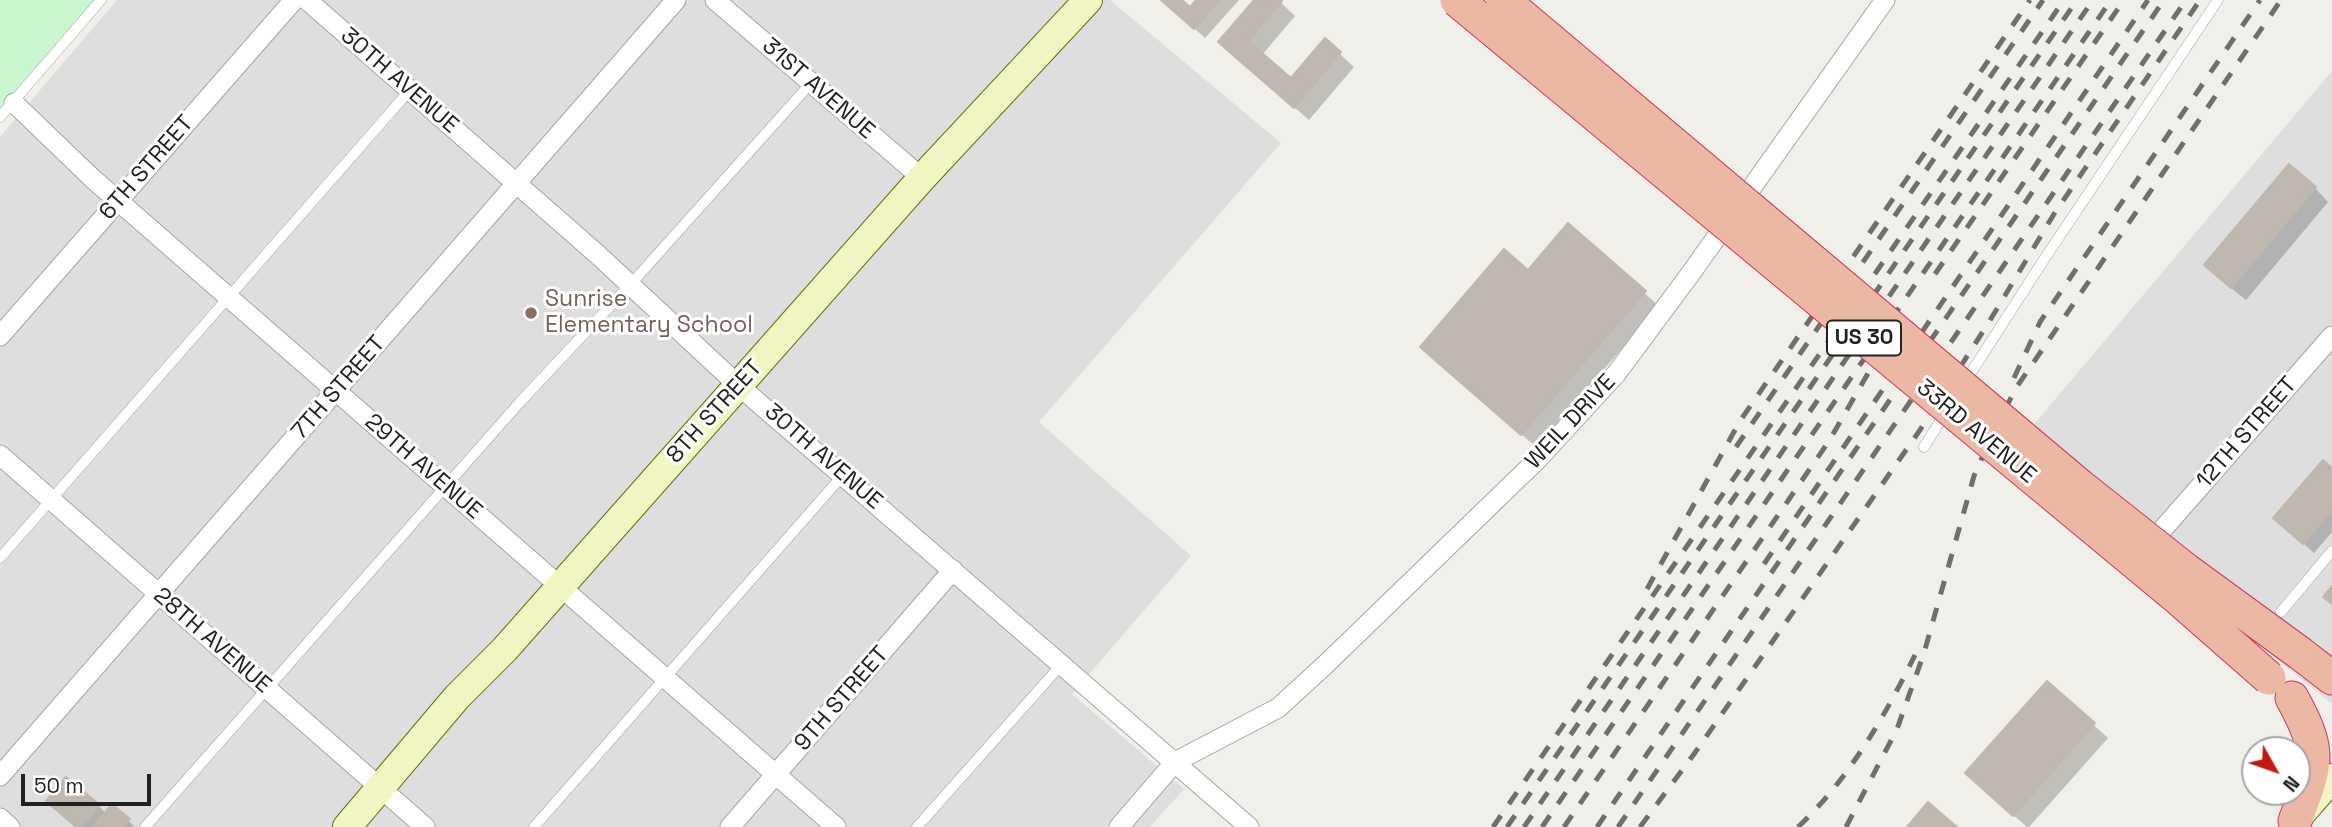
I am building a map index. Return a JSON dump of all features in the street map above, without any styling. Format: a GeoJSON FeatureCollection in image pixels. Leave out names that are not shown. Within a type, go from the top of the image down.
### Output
{"type":"FeatureCollection","features":[{"type":"Feature","properties":{"kind":"highway","name":"33RD AVENUE"},"geometry":{"type":"LineString","coordinates":[[1457,0],[2179,599],[2332,731]]}},
{"type":"Feature","properties":{"kind":"highway","name":"33RD AVENUE"},"geometry":{"type":"LineString","coordinates":[[1503,0],[2091,494],[2186,570],[2332,678]]}},
{"type":"Feature","properties":{"kind":"highway"},"geometry":{"type":"LineString","coordinates":[[2280,688],[2305,721],[2313,744],[2314,762],[2292,824]]}},
{"type":"Feature","properties":{"kind":"main road","name":"8TH STREET"},"geometry":{"type":"LineString","coordinates":[[347,827],[457,697],[560,587],[922,178],[1088,0]]}},
{"type":"Feature","properties":{"kind":"main road"},"geometry":{"type":"LineString","coordinates":[[2292,824],[2332,779]]}},
{"type":"Feature","properties":{"kind":"street","name":"6TH STREET"},"geometry":{"type":"LineString","coordinates":[[0,336],[294,0]]}},
{"type":"Feature","properties":{"kind":"street","name":"30TH AVENUE"},"geometry":{"type":"LineString","coordinates":[[307,0],[517,183],[739,386],[844,474],[1249,827]]}},
{"type":"Feature","properties":{"kind":"street","name":"7TH STREET"},"geometry":{"type":"LineString","coordinates":[[0,776],[676,0]]}},
{"type":"Feature","properties":{"kind":"street","name":"31ST AVENUE"},"geometry":{"type":"LineString","coordinates":[[715,0],[922,178]]}},
{"type":"Feature","properties":{"kind":"street","name":"WEIL DRIVE"},"geometry":{"type":"LineString","coordinates":[[1175,762],[1278,708],[1547,449],[1616,374],[1885,0]]}},
{"type":"Feature","properties":{"kind":"street","name":"29TH AVENUE"},"geometry":{"type":"LineString","coordinates":[[14,103],[93,180],[836,827]]}},
{"type":"Feature","properties":{"kind":"street","name":"12TH STREET"},"geometry":{"type":"LineString","coordinates":[[2162,530],[2332,336]]}},
{"type":"Feature","properties":{"kind":"street","name":"28TH AVENUE"},"geometry":{"type":"LineString","coordinates":[[0,455],[425,827]]}},
{"type":"Feature","properties":{"kind":"street","name":"9TH STREET"},"geometry":{"type":"LineString","coordinates":[[730,827],[953,570]]}},
{"type":"Feature","properties":{"kind":"street"},"geometry":{"type":"LineString","coordinates":[[1119,827],[1175,762]]}},
{"type":"Feature","properties":{"kind":"street"},"geometry":{"type":"LineString","coordinates":[[0,818],[10,827]]}},
{"type":"Feature","properties":{"kind":"lane"},"geometry":{"type":"LineString","coordinates":[[0,117],[101,0]]}},
{"type":"Feature","properties":{"kind":"lane"},"geometry":{"type":"LineString","coordinates":[[1924,447],[2043,261],[2218,0]]}},
{"type":"Feature","properties":{"kind":"lane"},"geometry":{"type":"LineString","coordinates":[[145,827],[520,402],[630,285],[811,83]]}},
{"type":"Feature","properties":{"kind":"lane"},"geometry":{"type":"LineString","coordinates":[[0,558],[410,90]]}},
{"type":"Feature","properties":{"kind":"lane"},"geometry":{"type":"LineString","coordinates":[[534,827],[844,474]]}},
{"type":"Feature","properties":{"kind":"lane"},"geometry":{"type":"LineString","coordinates":[[2281,612],[2332,551]]}},
{"type":"Feature","properties":{"kind":"lane"},"geometry":{"type":"LineString","coordinates":[[917,827],[1061,664]]}},
{"type":"Feature","properties":{"kind":"shaded area"},"geometry":{"type":"Polygon","coordinates":[[[117,0],[1110,0],[1281,143],[1039,422],[1191,556],[1072,694],[1184,789],[1150,827],[0,827],[0,137],[117,0]]]}},
{"type":"Feature","properties":{"kind":"shaded area"},"geometry":{"type":"Polygon","coordinates":[[[2332,71],[2332,704],[2015,447],[2332,71]]]}},
{"type":"Feature","properties":{"kind":"green space"},"geometry":{"type":"Polygon","coordinates":[[[0,0],[101,0],[0,117],[0,0]]]}},
{"type":"Feature","properties":{"kind":"building"},"geometry":{"type":"Polygon","coordinates":[[[1161,0],[1182,0],[1190,7],[1196,0],[1220,0],[1194,29],[1161,0]]]}},
{"type":"Feature","properties":{"kind":"building"},"geometry":{"type":"Polygon","coordinates":[[[1254,0],[1282,1],[1248,41],[1291,78],[1325,38],[1341,52],[1294,108],[1218,42],[1254,0]]]}},
{"type":"Feature","properties":{"kind":"building"},"geometry":{"type":"Polygon","coordinates":[[[2289,164],[2316,187],[2231,288],[2204,265],[2289,164]]]}},
{"type":"Feature","properties":{"kind":"building"},"geometry":{"type":"Polygon","coordinates":[[[1568,223],[1646,291],[1521,435],[1420,347],[1504,249],[1528,270],[1568,223]]]}},
{"type":"Feature","properties":{"kind":"building"},"geometry":{"type":"Polygon","coordinates":[[[2323,460],[2332,468],[2332,510],[2303,544],[2273,518],[2323,460]]]}},
{"type":"Feature","properties":{"kind":"building"},"geometry":{"type":"Polygon","coordinates":[[[2332,586],[2332,604],[2323,597],[2332,586]]]}},
{"type":"Feature","properties":{"kind":"building"},"geometry":{"type":"Polygon","coordinates":[[[2047,681],[2095,723],[2013,816],[1965,773],[2047,681]]]}},
{"type":"Feature","properties":{"kind":"building"},"geometry":{"type":"Polygon","coordinates":[[[66,777],[100,805],[81,827],[76,827],[46,801],[66,777]]]}},
{"type":"Feature","properties":{"kind":"building"},"geometry":{"type":"Polygon","coordinates":[[[1928,802],[1957,827],[1907,827],[1928,802]]]}},
{"type":"Feature","properties":{"kind":"building"},"geometry":{"type":"Polygon","coordinates":[[[112,804],[130,819],[124,827],[93,827],[112,804]]]}},
{"type":"Feature","properties":{"kind":"railway"},"geometry":{"type":"LineString","coordinates":[[1647,589],[1740,421],[2030,0]]}},
{"type":"Feature","properties":{"kind":"railway"},"geometry":{"type":"LineString","coordinates":[[1736,447],[2043,0]]}},
{"type":"Feature","properties":{"kind":"railway"},"geometry":{"type":"LineString","coordinates":[[1493,827],[2064,0]]}},
{"type":"Feature","properties":{"kind":"railway"},"geometry":{"type":"LineString","coordinates":[[1507,827],[2077,0]]}},
{"type":"Feature","properties":{"kind":"railway"},"geometry":{"type":"LineString","coordinates":[[1524,827],[2093,0]]}},
{"type":"Feature","properties":{"kind":"railway"},"geometry":{"type":"LineString","coordinates":[[1542,827],[2111,0]]}},
{"type":"Feature","properties":{"kind":"railway"},"geometry":{"type":"LineString","coordinates":[[1935,274],[2124,0]]}},
{"type":"Feature","properties":{"kind":"railway"},"geometry":{"type":"LineString","coordinates":[[1764,564],[2148,0]]}},
{"type":"Feature","properties":{"kind":"railway"},"geometry":{"type":"LineString","coordinates":[[1597,827],[2164,0]]}},
{"type":"Feature","properties":{"kind":"railway"},"geometry":{"type":"LineString","coordinates":[[1618,827],[2186,0]]}},
{"type":"Feature","properties":{"kind":"railway"},"geometry":{"type":"LineString","coordinates":[[1640,827],[1920,430],[2054,214],[2200,0]]}},
{"type":"Feature","properties":{"kind":"railway"},"geometry":{"type":"LineString","coordinates":[[2014,378],[2040,322],[2260,0]]}},
{"type":"Feature","properties":{"kind":"railway"},"geometry":{"type":"LineString","coordinates":[[1846,827],[1897,729],[1924,653],[1974,476],[2016,388],[2281,0]]}},
{"type":"Feature","properties":{"kind":"railway"},"geometry":{"type":"LineString","coordinates":[[1564,827],[1829,441],[1874,363]]}},
{"type":"Feature","properties":{"kind":"railway"},"geometry":{"type":"LineString","coordinates":[[1798,827],[1850,768],[1891,701],[1915,655]]}},
{"type":"Feature","properties":{"kind":"place","name":"Sunrise Elementary School"},"geometry":{"type":"Point","coordinates":[531,313]}}]}
